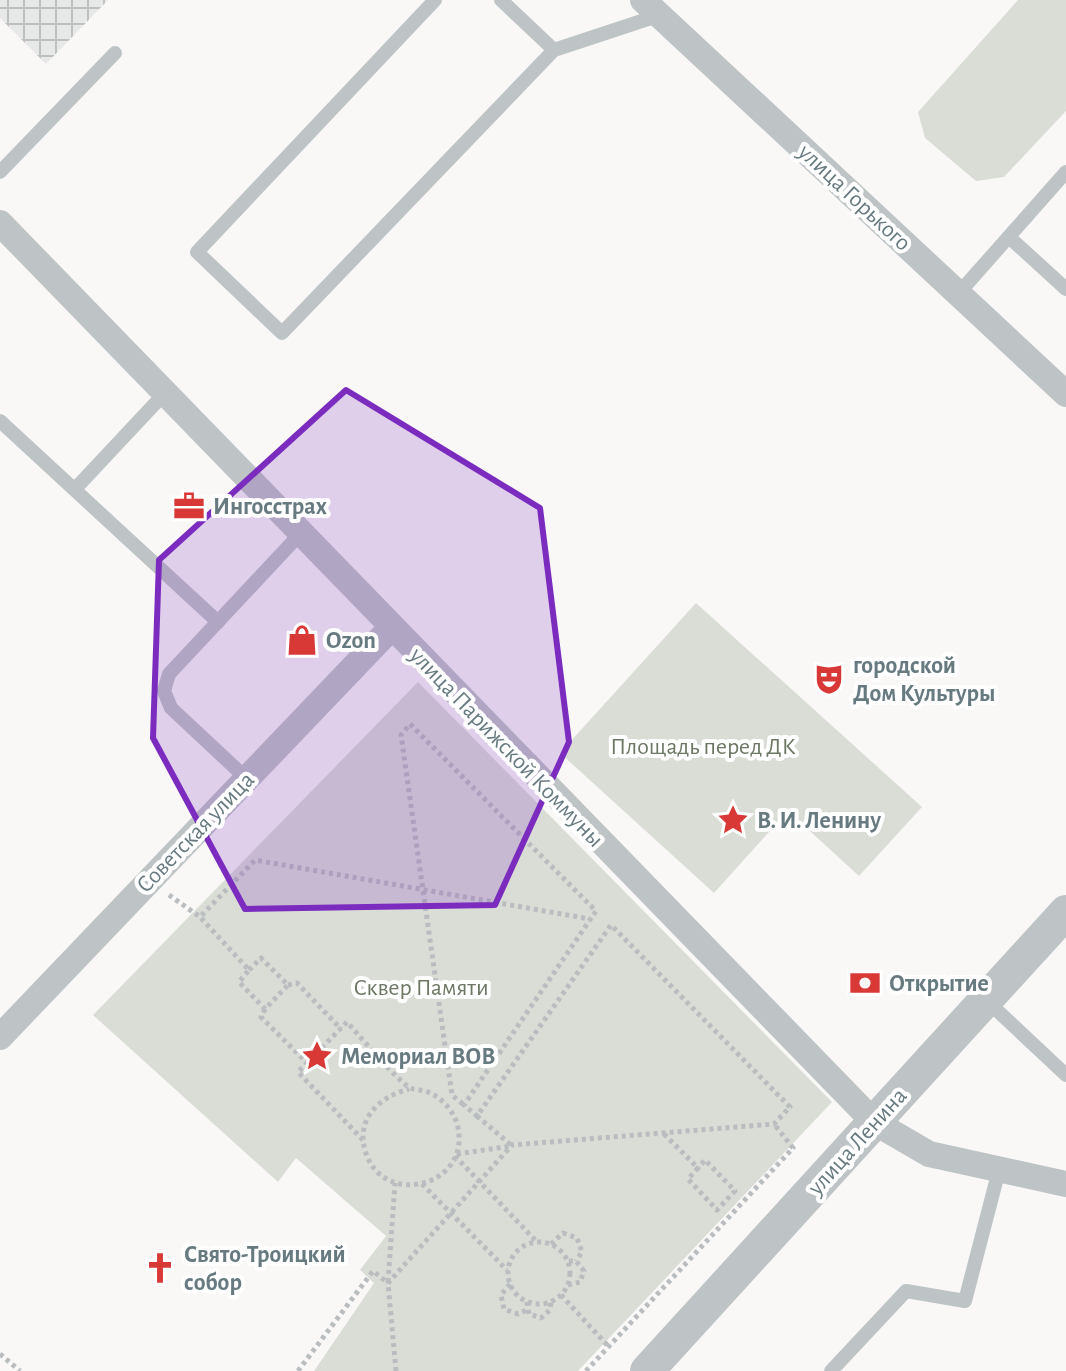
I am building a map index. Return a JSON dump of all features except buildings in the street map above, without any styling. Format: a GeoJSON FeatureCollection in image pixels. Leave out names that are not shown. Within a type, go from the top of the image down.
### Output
{"type":"FeatureCollection","features":[{"type":"Feature","properties":{"kind":"street","name":"улица Горького"},"geometry":{"type":"LineString","coordinates":[[651,8],[1066,394]]}},
{"type":"Feature","properties":{"kind":"street","name":"улица Парижской Коммуны"},"geometry":{"type":"LineString","coordinates":[[0,223],[874,1122],[929,1154],[1066,1184]]}},
{"type":"Feature","properties":{"kind":"street","name":"Советская улица"},"geometry":{"type":"LineString","coordinates":[[0,1037],[391,628]]}},
{"type":"Feature","properties":{"kind":"street","name":"улица Ленина"},"geometry":{"type":"LineString","coordinates":[[647,1371],[1066,912]]}},
{"type":"Feature","properties":{"kind":"lane"},"geometry":{"type":"LineString","coordinates":[[435,0],[197,252],[282,333],[554,50],[651,8]]}},
{"type":"Feature","properties":{"kind":"lane"},"geometry":{"type":"LineString","coordinates":[[501,0],[554,50]]}},
{"type":"Feature","properties":{"kind":"lane"},"geometry":{"type":"LineString","coordinates":[[0,172],[115,53]]}},
{"type":"Feature","properties":{"kind":"lane"},"geometry":{"type":"LineString","coordinates":[[958,294],[1066,172]]}},
{"type":"Feature","properties":{"kind":"lane"},"geometry":{"type":"LineString","coordinates":[[1009,237],[1066,289]]}},
{"type":"Feature","properties":{"kind":"lane"},"geometry":{"type":"LineString","coordinates":[[75,489],[164,394]]}},
{"type":"Feature","properties":{"kind":"lane"},"geometry":{"type":"LineString","coordinates":[[0,421],[218,622]]}},
{"type":"Feature","properties":{"kind":"lane"},"geometry":{"type":"LineString","coordinates":[[247,779],[171,708],[164,691],[169,674],[300,534]]}},
{"type":"Feature","properties":{"kind":"lane"},"geometry":{"type":"LineString","coordinates":[[986,1000],[1066,1075]]}},
{"type":"Feature","properties":{"kind":"lane"},"geometry":{"type":"LineString","coordinates":[[831,1371],[906,1291],[965,1301],[999,1170]]}},
{"type":"Feature","properties":{"kind":"path"},"geometry":{"type":"LineString","coordinates":[[464,1105],[596,911],[410,724],[401,735],[452,1095],[477,1116],[512,1145]]}},
{"type":"Feature","properties":{"kind":"path"},"geometry":{"type":"LineString","coordinates":[[200,917],[255,860],[590,919]]}},
{"type":"Feature","properties":{"kind":"path"},"geometry":{"type":"LineString","coordinates":[[149,881],[200,917],[249,970]]}},
{"type":"Feature","properties":{"kind":"path"},"geometry":{"type":"LineString","coordinates":[[456,1155],[512,1145],[774,1124],[790,1107],[611,925],[477,1116]]}},
{"type":"Feature","properties":{"kind":"path"},"geometry":{"type":"LineString","coordinates":[[265,1009],[239,982],[249,970],[261,958],[288,985]]}},
{"type":"Feature","properties":{"kind":"path"},"geometry":{"type":"LineString","coordinates":[[307,1063],[261,1017],[288,985],[297,983],[341,1029]]}},
{"type":"Feature","properties":{"kind":"path"},"geometry":{"type":"LineString","coordinates":[[363,1140],[298,1072],[347,1022],[409,1089]]}},
{"type":"Feature","properties":{"kind":"path"},"geometry":{"type":"LineString","coordinates":[[409,1089],[427,1092],[444,1101],[455,1116],[460,1135],[456,1155],[447,1170],[422,1184],[395,1183],[379,1173],[367,1158],[363,1140],[365,1121],[375,1105],[390,1094],[409,1089]]}},
{"type":"Feature","properties":{"kind":"path"},"geometry":{"type":"LineString","coordinates":[[444,1101],[452,1095]]}},
{"type":"Feature","properties":{"kind":"path"},"geometry":{"type":"LineString","coordinates":[[586,1371],[793,1148],[774,1124]]}},
{"type":"Feature","properties":{"kind":"path"},"geometry":{"type":"LineString","coordinates":[[664,1133],[698,1168]]}},
{"type":"Feature","properties":{"kind":"path"},"geometry":{"type":"LineString","coordinates":[[388,1283],[512,1145]]}},
{"type":"Feature","properties":{"kind":"path"},"geometry":{"type":"LineString","coordinates":[[456,1155],[537,1242]]}},
{"type":"Feature","properties":{"kind":"path"},"geometry":{"type":"LineString","coordinates":[[705,1160],[735,1191],[717,1210],[688,1179],[698,1168],[705,1160]]}},
{"type":"Feature","properties":{"kind":"path"},"geometry":{"type":"LineString","coordinates":[[395,1183],[388,1283],[396,1371]]}},
{"type":"Feature","properties":{"kind":"path"},"geometry":{"type":"LineString","coordinates":[[422,1184],[508,1271]]}},
{"type":"Feature","properties":{"kind":"path"},"geometry":{"type":"LineString","coordinates":[[551,1244],[563,1233],[577,1238],[582,1247],[576,1261]]}},
{"type":"Feature","properties":{"kind":"path"},"geometry":{"type":"LineString","coordinates":[[527,1302],[551,1302],[568,1285],[582,1279],[582,1267],[576,1261],[568,1261],[551,1244],[537,1242],[517,1250],[508,1271],[510,1284],[527,1302],[527,1310],[532,1316],[541,1318],[550,1310],[551,1302]]}},
{"type":"Feature","properties":{"kind":"path"},"geometry":{"type":"LineString","coordinates":[[568,1261],[568,1285]]}},
{"type":"Feature","properties":{"kind":"path"},"geometry":{"type":"LineString","coordinates":[[298,1371],[373,1271],[388,1283]]}},
{"type":"Feature","properties":{"kind":"path"},"geometry":{"type":"LineString","coordinates":[[510,1284],[501,1295],[504,1309],[518,1314],[527,1310]]}},
{"type":"Feature","properties":{"kind":"path"},"geometry":{"type":"LineString","coordinates":[[561,1295],[609,1347]]}},
{"type":"Feature","properties":{"kind":"path"},"geometry":{"type":"LineString","coordinates":[[0,1354],[20,1371]]}},
{"type":"Feature","properties":{"kind":"highlighted area"},"geometry":{"type":"Polygon","coordinates":[[[346,390],[540,508],[569,742],[495,905],[245,909],[153,738],[159,560],[346,390]]]}},
{"type":"Feature","properties":{"kind":"shaded area"},"geometry":{"type":"Polygon","coordinates":[[[0,0],[108,0],[46,64],[0,18],[0,0]]]}},
{"type":"Feature","properties":{"kind":"green space"},"geometry":{"type":"Polygon","coordinates":[[[1018,0],[1066,0],[1066,111],[1004,177],[976,181],[925,138],[918,112],[1018,0]]]}},
{"type":"Feature","properties":{"kind":"green space","name":"Площадь перед ДК"},"geometry":{"type":"Polygon","coordinates":[[[696,603],[922,807],[859,876],[788,811],[714,893],[560,753],[696,603]]]}},
{"type":"Feature","properties":{"kind":"green space","name":"Сквер Памяти"},"geometry":{"type":"Polygon","coordinates":[[[418,682],[832,1102],[578,1371],[314,1371],[374,1283],[360,1270],[386,1236],[296,1158],[278,1182],[93,1015],[418,682]]]}},
{"type":"Feature","properties":{"kind":"place","name":"Ингосстрах"},"geometry":{"type":"Point","coordinates":[189,506]}},
{"type":"Feature","properties":{"kind":"place","name":"Ozon"},"geometry":{"type":"Point","coordinates":[302,640]}},
{"type":"Feature","properties":{"kind":"place","name":"городской Дом Культуры"},"geometry":{"type":"Point","coordinates":[829,679]}},
{"type":"Feature","properties":{"kind":"place","name":"В. И. Ленину"},"geometry":{"type":"Point","coordinates":[733,820]}},
{"type":"Feature","properties":{"kind":"place","name":"Открытие"},"geometry":{"type":"Point","coordinates":[865,983]}},
{"type":"Feature","properties":{"kind":"place","name":"Мемориал ВОВ"},"geometry":{"type":"Point","coordinates":[317,1056]}},
{"type":"Feature","properties":{"kind":"place","name":"Свято-Троицкий собор"},"geometry":{"type":"Point","coordinates":[160,1268]}}]}
